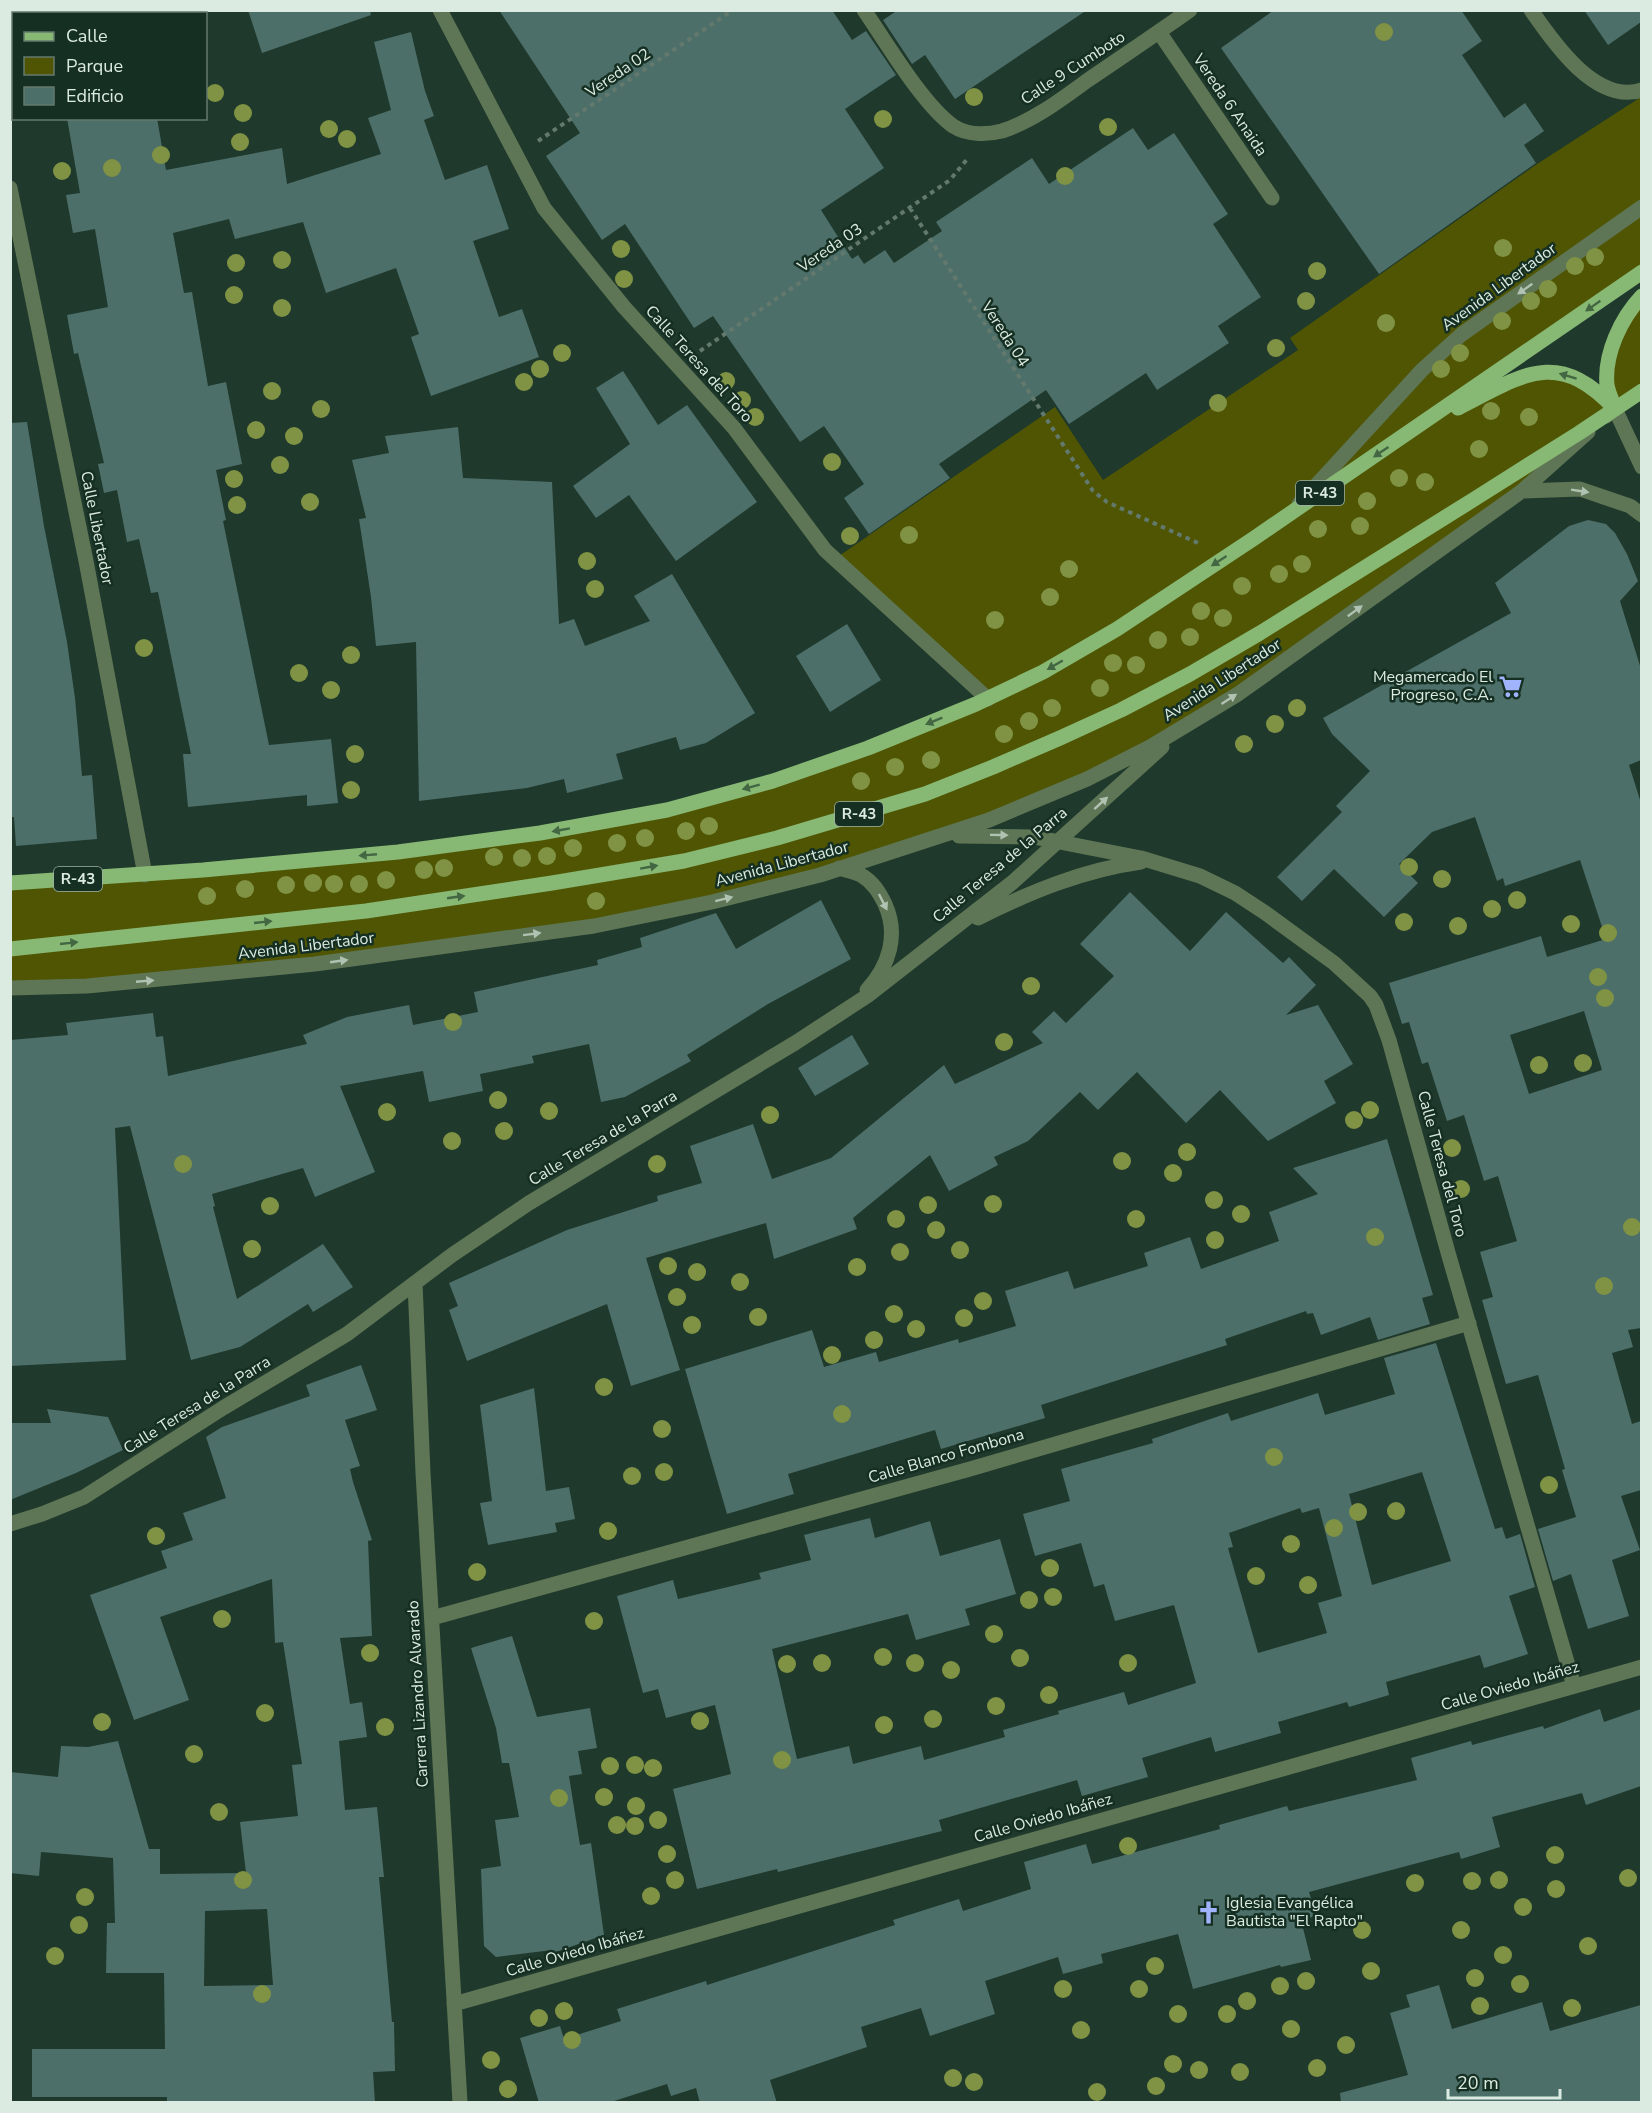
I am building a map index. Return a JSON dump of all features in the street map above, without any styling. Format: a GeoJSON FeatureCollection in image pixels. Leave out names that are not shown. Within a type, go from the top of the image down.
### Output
{"type":"FeatureCollection","features":[{"type":"Feature","properties":{"kind":"main road","name":"Avenida Libertador"},"geometry":{"type":"LineString","coordinates":[[10,883],[145,875],[398,852],[540,834],[667,810],[773,782],[868,748],[988,699],[1043,672],[1117,628],[1290,514],[1641,272]]}},
{"type":"Feature","properties":{"kind":"main road"},"geometry":{"type":"LineString","coordinates":[[1615,409],[1607,386],[1609,363],[1617,335],[1629,310],[1641,296]]}},
{"type":"Feature","properties":{"kind":"main road","name":"R-43"},"geometry":{"type":"LineString","coordinates":[[1404,436],[1502,386],[1541,372],[1564,373],[1583,381],[1600,393],[1615,409]]}},
{"type":"Feature","properties":{"kind":"main road","name":"Avenida Libertador"},"geometry":{"type":"LineString","coordinates":[[10,949],[366,911],[673,863],[777,838],[925,794],[1060,738],[1121,710],[1190,674],[1447,517],[1641,391]]}},
{"type":"Feature","properties":{"kind":"street","name":"Calle Teresa del Toro"},"geometry":{"type":"LineString","coordinates":[[440,10],[544,208],[624,307],[734,428],[825,550],[988,699]]}},
{"type":"Feature","properties":{"kind":"street"},"geometry":{"type":"LineString","coordinates":[[864,10],[932,104],[953,126],[974,133]]}},
{"type":"Feature","properties":{"kind":"street","name":"Calle 9 Cumboto"},"geometry":{"type":"LineString","coordinates":[[974,133],[1001,131],[1021,123],[1059,101],[1190,10]]}},
{"type":"Feature","properties":{"kind":"street"},"geometry":{"type":"LineString","coordinates":[[1531,10],[1559,49],[1579,70],[1616,91],[1633,93],[1641,90]]}},
{"type":"Feature","properties":{"kind":"street","name":"Vereda 6 Anaida"},"geometry":{"type":"LineString","coordinates":[[1158,32],[1272,198]]}},
{"type":"Feature","properties":{"kind":"street","name":"Calle Libertador"},"geometry":{"type":"LineString","coordinates":[[10,188],[86,561],[145,875]]}},
{"type":"Feature","properties":{"kind":"street","name":"Avenida Libertador"},"geometry":{"type":"LineString","coordinates":[[1290,514],[1422,370],[1462,334],[1641,207]]}},
{"type":"Feature","properties":{"kind":"street"},"geometry":{"type":"LineString","coordinates":[[1615,409],[1641,467]]}},
{"type":"Feature","properties":{"kind":"street","name":"Avenida Libertador"},"geometry":{"type":"LineString","coordinates":[[10,988],[87,986],[304,966],[594,926],[712,902],[820,875],[941,837],[1087,779],[1180,731],[1308,645],[1522,490],[1615,409]]}},
{"type":"Feature","properties":{"kind":"street"},"geometry":{"type":"LineString","coordinates":[[1522,490],[1580,489],[1630,506],[1641,515]]}},
{"type":"Feature","properties":{"kind":"street","name":"Calle Teresa de la Parra"},"geometry":{"type":"LineString","coordinates":[[10,1524],[84,1497],[206,1418],[347,1334],[529,1203],[795,1043],[855,1004],[1013,882],[1180,731]]}},
{"type":"Feature","properties":{"kind":"street","name":"Calle Teresa del Toro"},"geometry":{"type":"LineString","coordinates":[[941,837],[1008,835],[1034,837],[1151,861],[1200,876],[1235,893],[1334,963],[1370,996],[1376,1005],[1389,1041],[1574,1686]]}},
{"type":"Feature","properties":{"kind":"street"},"geometry":{"type":"LineString","coordinates":[[946,935],[1023,897],[1072,877],[1112,866],[1151,861]]}},
{"type":"Feature","properties":{"kind":"street"},"geometry":{"type":"LineString","coordinates":[[839,868],[860,874],[872,883],[890,915],[892,932],[890,953],[871,987],[855,1004]]}},
{"type":"Feature","properties":{"kind":"street","name":"Carrera Lizandro Alvarado"},"geometry":{"type":"LineString","coordinates":[[415,1283],[460,2103]]}},
{"type":"Feature","properties":{"kind":"street","name":"Calle Blanco Fombona"},"geometry":{"type":"LineString","coordinates":[[432,1618],[970,1469],[1469,1323]]}},
{"type":"Feature","properties":{"kind":"street","name":"Calle Oviedo Ibáñez"},"geometry":{"type":"LineString","coordinates":[[454,2004],[1641,1667]]}},
{"type":"Feature","properties":{"kind":"path","name":"Vereda 02"},"geometry":{"type":"LineString","coordinates":[[517,155],[733,10]]}},
{"type":"Feature","properties":{"kind":"path","name":"Vereda 03"},"geometry":{"type":"LineString","coordinates":[[677,367],[950,180],[964,165],[974,133]]}},
{"type":"Feature","properties":{"kind":"path","name":"Vereda 04"},"geometry":{"type":"LineString","coordinates":[[910,208],[1093,491],[1107,502],[1227,556]]}},
{"type":"Feature","properties":{"kind":"green space"},"geometry":{"type":"Polygon","coordinates":[[[1641,97],[1641,205],[1461,332],[1289,513],[1222,558],[989,697],[836,558],[1055,407],[1103,480],[1298,350],[1290,338],[1537,164],[1641,97]]]}},
{"type":"Feature","properties":{"kind":"green space"},"geometry":{"type":"Polygon","coordinates":[[[1641,207],[1641,272],[1409,433],[1502,385],[1541,372],[1600,393],[1609,363],[1641,296],[1641,391],[1451,542],[1238,694],[1043,798],[712,902],[466,943],[11,988],[11,883],[540,833],[773,781],[1043,672],[1290,514],[1422,370],[1641,207]]]}},
{"type":"Feature","properties":{"kind":"building"},"geometry":{"type":"Polygon","coordinates":[[[248,10],[370,10],[371,15],[262,53],[248,10]]]}},
{"type":"Feature","properties":{"kind":"building"},"geometry":{"type":"Polygon","coordinates":[[[499,10],[832,10],[852,40],[866,31],[896,75],[845,109],[884,168],[821,210],[852,259],[858,255],[864,264],[885,250],[894,263],[942,231],[936,222],[1032,158],[1049,184],[1133,128],[1148,150],[1174,133],[1228,214],[1213,224],[1261,297],[1218,326],[1229,343],[1157,390],[1146,373],[1069,424],[1046,390],[939,464],[950,478],[869,534],[844,498],[864,484],[824,426],[800,442],[713,316],[694,328],[625,224],[602,240],[546,156],[580,133],[499,10]]]}},
{"type":"Feature","properties":{"kind":"building"},"geometry":{"type":"Polygon","coordinates":[[[898,10],[1087,10],[955,99],[925,55],[912,64],[883,20],[898,10]]]}},
{"type":"Feature","properties":{"kind":"building"},"geometry":{"type":"Polygon","coordinates":[[[1274,10],[1461,10],[1482,41],[1462,55],[1504,118],[1525,103],[1544,131],[1524,145],[1536,163],[1379,274],[1221,48],[1274,10]]]}},
{"type":"Feature","properties":{"kind":"building"},"geometry":{"type":"Polygon","coordinates":[[[1584,10],[1641,10],[1641,22],[1608,45],[1584,10]]]}},
{"type":"Feature","properties":{"kind":"building"},"geometry":{"type":"Polygon","coordinates":[[[411,32],[425,91],[434,116],[424,120],[445,180],[487,165],[509,229],[473,241],[499,317],[522,309],[539,357],[431,396],[411,337],[419,334],[396,268],[326,293],[303,222],[235,239],[229,219],[173,233],[184,293],[192,292],[208,386],[226,382],[242,464],[216,470],[226,520],[223,521],[269,745],[331,739],[338,803],[307,806],[307,795],[188,807],[183,754],[191,754],[158,592],[151,593],[139,539],[127,542],[117,490],[104,493],[98,464],[104,463],[78,353],[74,354],[67,315],[108,307],[95,229],[73,233],[66,195],[80,193],[67,120],[157,120],[166,170],[282,148],[287,184],[381,154],[368,118],[391,110],[374,42],[411,32]]]}},
{"type":"Feature","properties":{"kind":"building"},"geometry":{"type":"Polygon","coordinates":[[[623,371],[658,425],[687,405],[757,502],[676,561],[629,495],[596,518],[573,486],[630,444],[596,388],[623,371]]]}},
{"type":"Feature","properties":{"kind":"building"},"geometry":{"type":"Polygon","coordinates":[[[27,422],[44,526],[67,642],[82,776],[92,775],[97,839],[16,846],[14,817],[10,817],[10,423],[27,422]]]}},
{"type":"Feature","properties":{"kind":"building"},"geometry":{"type":"Polygon","coordinates":[[[458,427],[463,478],[552,482],[559,624],[574,619],[585,646],[650,621],[634,596],[672,574],[755,713],[706,743],[680,750],[676,737],[616,754],[623,779],[567,793],[564,779],[527,788],[419,801],[416,642],[376,646],[359,519],[366,518],[352,460],[389,453],[385,436],[458,427]]]}},
{"type":"Feature","properties":{"kind":"building"},"geometry":{"type":"Polygon","coordinates":[[[1588,520],[1606,524],[1615,533],[1627,554],[1638,581],[1620,601],[1641,669],[1641,760],[1629,765],[1641,803],[1641,1328],[1628,1330],[1633,1347],[1612,1353],[1632,1424],[1641,1421],[1641,1490],[1621,1496],[1640,1550],[1612,1560],[1629,1616],[1588,1629],[1571,1574],[1553,1581],[1538,1529],[1576,1517],[1538,1375],[1506,1384],[1482,1300],[1493,1297],[1480,1252],[1517,1241],[1498,1176],[1484,1181],[1464,1115],[1447,1121],[1428,1062],[1422,1064],[1409,1022],[1402,1024],[1389,983],[1541,936],[1547,957],[1606,939],[1580,860],[1505,886],[1503,878],[1497,881],[1475,817],[1432,832],[1399,864],[1418,883],[1384,917],[1334,869],[1302,901],[1277,877],[1342,812],[1336,806],[1370,771],[1332,734],[1323,718],[1511,613],[1495,583],[1569,526],[1588,520]],[[1584,1011],[1510,1035],[1529,1094],[1602,1070],[1584,1011]]]}},
{"type":"Feature","properties":{"kind":"building"},"geometry":{"type":"Polygon","coordinates":[[[847,624],[881,680],[830,712],[796,656],[847,624]]]}},
{"type":"Feature","properties":{"kind":"building"},"geometry":{"type":"Polygon","coordinates":[[[1130,892],[1190,951],[1226,912],[1283,963],[1289,957],[1316,985],[1286,1015],[1318,1005],[1353,1064],[1324,1081],[1336,1103],[1268,1141],[1220,1090],[1186,1123],[1137,1072],[1098,1110],[1080,1092],[1028,1141],[994,1157],[998,1165],[949,1191],[930,1155],[853,1218],[857,1229],[774,1259],[766,1223],[646,1258],[680,1370],[631,1386],[607,1304],[467,1361],[449,1310],[458,1306],[449,1283],[567,1230],[658,1201],[657,1196],[702,1183],[690,1146],[753,1124],[772,1179],[831,1158],[944,1065],[955,1084],[1043,1043],[1032,1032],[1054,1011],[1066,1023],[1114,976],[1080,944],[1130,892]]]}},
{"type":"Feature","properties":{"kind":"building"},"geometry":{"type":"Polygon","coordinates":[[[821,900],[851,959],[768,1004],[687,1055],[691,1061],[625,1097],[601,1102],[589,1044],[532,1056],[534,1063],[480,1074],[483,1091],[429,1102],[423,1071],[340,1086],[375,1172],[315,1197],[303,1168],[212,1194],[215,1206],[213,1207],[237,1299],[323,1244],[353,1287],[313,1312],[308,1304],[240,1347],[191,1360],[130,1126],[115,1128],[126,1360],[10,1366],[10,1040],[68,1035],[66,1023],[153,1013],[156,1037],[163,1036],[168,1076],[307,1044],[303,1035],[347,1017],[409,1005],[413,1025],[478,1012],[474,992],[598,965],[597,960],[642,947],[640,938],[716,913],[736,949],[821,900]]]}},
{"type":"Feature","properties":{"kind":"building"},"geometry":{"type":"Polygon","coordinates":[[[852,1035],[869,1064],[815,1096],[798,1068],[852,1035]]]}},
{"type":"Feature","properties":{"kind":"building"},"geometry":{"type":"Polygon","coordinates":[[[1387,1139],[1433,1295],[1422,1298],[1430,1324],[1378,1340],[1370,1317],[1321,1335],[1313,1313],[1307,1314],[1306,1311],[1225,1339],[1227,1345],[1041,1405],[1045,1418],[941,1449],[935,1430],[788,1474],[794,1494],[727,1514],[685,1369],[812,1330],[824,1367],[876,1352],[879,1362],[958,1339],[959,1343],[1016,1326],[1005,1291],[1068,1271],[1074,1289],[1148,1266],[1144,1253],[1190,1237],[1201,1269],[1279,1241],[1269,1212],[1318,1194],[1293,1168],[1387,1139]]]}},
{"type":"Feature","properties":{"kind":"building"},"geometry":{"type":"Polygon","coordinates":[[[1436,1343],[1495,1529],[1502,1527],[1506,1539],[1520,1534],[1535,1587],[1509,1596],[1528,1654],[1484,1668],[1480,1655],[1386,1682],[1389,1695],[1349,1707],[1347,1702],[1278,1722],[1281,1733],[1215,1752],[1211,1737],[1142,1758],[1148,1777],[1082,1796],[1077,1780],[939,1820],[942,1831],[778,1872],[777,1869],[697,1889],[673,1789],[731,1774],[715,1705],[666,1718],[658,1689],[643,1693],[617,1596],[673,1580],[678,1599],[761,1579],[759,1573],[811,1560],[804,1535],[870,1518],[875,1538],[930,1521],[940,1556],[1000,1539],[1016,1594],[965,1609],[970,1625],[916,1640],[908,1614],[772,1649],[797,1759],[849,1746],[853,1764],[921,1746],[924,1760],[1005,1737],[1003,1730],[1124,1692],[1128,1705],[1196,1683],[1174,1605],[1115,1621],[1104,1584],[1094,1587],[1081,1543],[1035,1556],[1023,1514],[1070,1501],[1061,1469],[1153,1443],[1152,1439],[1228,1413],[1231,1421],[1318,1393],[1325,1415],[1395,1394],[1384,1358],[1436,1343]],[[1422,1472],[1349,1494],[1372,1585],[1451,1561],[1422,1472]],[[1300,1508],[1229,1533],[1233,1547],[1228,1548],[1258,1653],[1327,1633],[1318,1603],[1342,1596],[1319,1508],[1302,1513],[1300,1508]]]}},
{"type":"Feature","properties":{"kind":"building"},"geometry":{"type":"Polygon","coordinates":[[[361,1365],[377,1410],[345,1420],[360,1466],[350,1469],[372,1540],[368,1541],[372,1636],[340,1638],[350,1704],[362,1702],[367,1737],[339,1741],[345,1810],[377,1807],[384,1877],[379,1877],[392,2022],[394,2022],[395,2071],[373,2072],[375,2103],[167,2103],[167,2097],[32,2097],[32,2049],[165,2049],[164,1973],[106,1973],[107,1923],[115,1923],[113,1858],[41,1852],[39,1876],[10,1873],[10,1772],[58,1777],[61,1746],[88,1747],[118,1741],[149,1849],[160,1849],[160,1874],[246,1873],[240,1822],[298,1816],[292,1765],[302,1764],[283,1642],[275,1643],[272,1579],[160,1617],[189,1700],[134,1720],[90,1595],[167,1568],[161,1551],[193,1540],[183,1513],[226,1498],[206,1437],[222,1427],[310,1396],[306,1385],[361,1365]],[[267,1909],[205,1911],[204,1986],[273,1985],[267,1909]]]}},
{"type":"Feature","properties":{"kind":"building"},"geometry":{"type":"Polygon","coordinates":[[[534,1388],[546,1491],[569,1487],[575,1519],[555,1523],[557,1532],[488,1545],[480,1503],[492,1501],[480,1405],[534,1388]]]}},
{"type":"Feature","properties":{"kind":"building"},"geometry":{"type":"Polygon","coordinates":[[[47,1409],[108,1417],[123,1450],[76,1473],[10,1500],[10,1423],[51,1423],[47,1409]]]}},
{"type":"Feature","properties":{"kind":"building"},"geometry":{"type":"Polygon","coordinates":[[[512,1636],[537,1717],[590,1708],[597,1748],[578,1751],[582,1774],[569,1776],[580,1845],[591,1843],[604,1935],[553,1953],[552,1950],[496,1957],[484,1946],[481,1869],[501,1866],[495,1820],[519,1817],[509,1763],[502,1763],[496,1728],[471,1648],[512,1636]]]}},
{"type":"Feature","properties":{"kind":"building"},"geometry":{"type":"Polygon","coordinates":[[[1600,1709],[1604,1722],[1641,1709],[1641,1786],[1586,1805],[1582,1793],[1492,1817],[1500,1847],[1461,1859],[1459,1852],[1309,1892],[1316,1916],[1301,1920],[1311,1960],[1281,1967],[1280,1965],[1193,1989],[1178,1934],[1101,1954],[1103,1963],[1063,1974],[1058,1957],[985,1981],[995,2014],[930,2036],[921,2008],[861,2027],[867,2047],[770,2080],[777,2103],[700,2103],[696,2088],[671,2096],[667,2084],[608,2103],[539,2103],[520,2038],[560,2026],[564,2039],[621,2021],[617,2009],[706,1981],[707,1985],[895,1925],[893,1920],[959,1899],[963,1911],[1031,1889],[1024,1862],[1086,1844],[1092,1864],[1220,1829],[1219,1825],[1287,1806],[1289,1811],[1417,1780],[1411,1758],[1471,1741],[1472,1745],[1543,1726],[1544,1729],[1600,1709]]]}},
{"type":"Feature","properties":{"kind":"building"},"geometry":{"type":"Polygon","coordinates":[[[1439,1985],[1452,2029],[1542,2002],[1550,2031],[1641,2005],[1641,2103],[1341,2103],[1340,2093],[1408,2075],[1390,2013],[1410,2007],[1406,1995],[1439,1985]]]}},
{"type":"Feature","properties":{"kind":"place","name":"Megamercado El Progreso, C.A."},"geometry":{"type":"Point","coordinates":[1511,686]}},
{"type":"Feature","properties":{"kind":"place","name":"Iglesia Evangélica Bautista \"El Rapto\""},"geometry":{"type":"Point","coordinates":[1208,1912]}}]}
